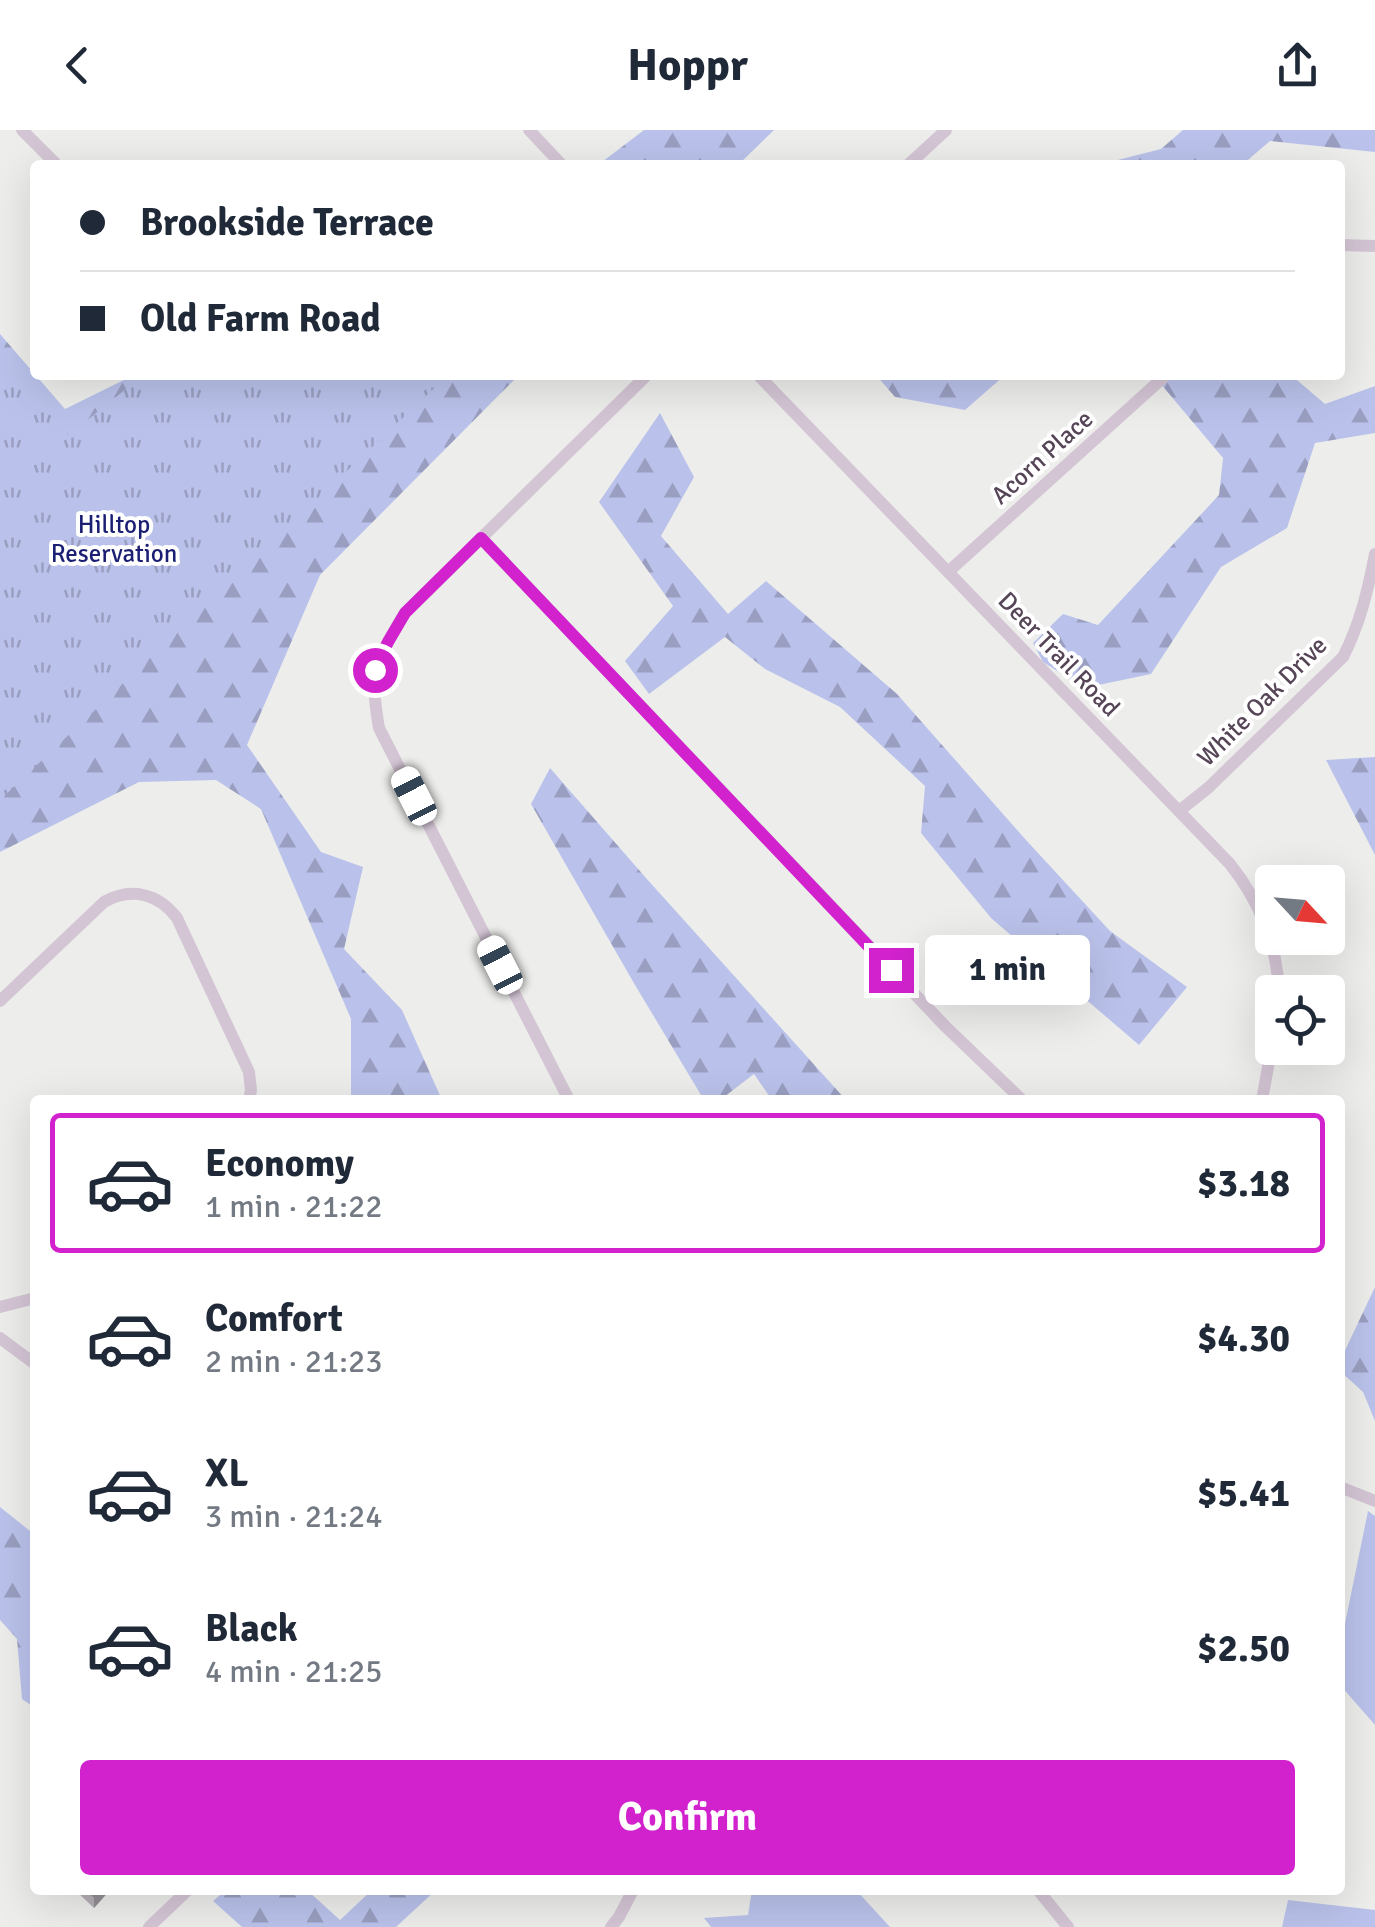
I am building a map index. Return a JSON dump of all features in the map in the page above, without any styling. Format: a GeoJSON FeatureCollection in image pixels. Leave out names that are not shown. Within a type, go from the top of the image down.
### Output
{"type":"FeatureCollection","features":[{"type":"Feature","properties":{"kind":"street"},"geometry":{"type":"LineString","coordinates":[[22,130],[52,160]]}},
{"type":"Feature","properties":{"kind":"street"},"geometry":{"type":"LineString","coordinates":[[529,130],[557,160]]}},
{"type":"Feature","properties":{"kind":"street"},"geometry":{"type":"LineString","coordinates":[[913,160],[946,130]]}},
{"type":"Feature","properties":{"kind":"street"},"geometry":{"type":"LineString","coordinates":[[1345,245],[1375,246]]}},
{"type":"Feature","properties":{"kind":"street"},"geometry":{"type":"LineString","coordinates":[[566,1095],[379,728],[375,670],[405,613],[642,380]]}},
{"type":"Feature","properties":{"kind":"street","name":"Deer Trail Road"},"geometry":{"type":"LineString","coordinates":[[763,380],[1230,864],[1255,900],[1271,940],[1277,975]]}},
{"type":"Feature","properties":{"kind":"street","name":"Acorn Place"},"geometry":{"type":"LineString","coordinates":[[948,572],[1160,380]]}},
{"type":"Feature","properties":{"kind":"street"},"geometry":{"type":"LineString","coordinates":[[481,538],[932,1013],[1017,1095]]}},
{"type":"Feature","properties":{"kind":"street","name":"White Oak Drive"},"geometry":{"type":"LineString","coordinates":[[1179,811],[1208,788],[1343,657],[1366,597],[1375,554]]}},
{"type":"Feature","properties":{"kind":"street"},"geometry":{"type":"LineString","coordinates":[[0,1001],[104,902],[131,893],[152,896],[177,918],[245,1064],[249,1095]]}},
{"type":"Feature","properties":{"kind":"street"},"geometry":{"type":"LineString","coordinates":[[1263,1095],[1268,1065]]}},
{"type":"Feature","properties":{"kind":"street"},"geometry":{"type":"LineString","coordinates":[[0,1307],[30,1299]]}},
{"type":"Feature","properties":{"kind":"street"},"geometry":{"type":"LineString","coordinates":[[0,1338],[30,1360]]}},
{"type":"Feature","properties":{"kind":"street"},"geometry":{"type":"LineString","coordinates":[[1345,1490],[1375,1501]]}},
{"type":"Feature","properties":{"kind":"street"},"geometry":{"type":"LineString","coordinates":[[149,1927],[183,1895]]}},
{"type":"Feature","properties":{"kind":"street"},"geometry":{"type":"LineString","coordinates":[[611,1927],[630,1895]]}},
{"type":"Feature","properties":{"kind":"street"},"geometry":{"type":"LineString","coordinates":[[1043,1895],[1068,1927]]}},
{"type":"Feature","properties":{"kind":"green space"},"geometry":{"type":"Polygon","coordinates":[[[644,130],[774,130],[743,160],[605,160],[644,130]]]}},
{"type":"Feature","properties":{"kind":"green space"},"geometry":{"type":"Polygon","coordinates":[[[1183,130],[1375,130],[1375,152],[1270,141],[1248,160],[1118,160],[1161,149],[1183,130]]]}},
{"type":"Feature","properties":{"kind":"green space"},"geometry":{"type":"Polygon","coordinates":[[[0,334],[30,369],[30,380],[40,380],[65,409],[124,380],[514,380],[320,575],[247,745],[321,852],[363,867],[344,949],[402,1010],[440,1095],[351,1095],[351,1019],[261,809],[216,780],[139,782],[0,852],[0,334]]]}},
{"type":"Feature","properties":{"kind":"green space","name":"Hilltop Reservation"},"geometry":{"type":"Polygon","coordinates":[[[0,358],[69,435],[137,380],[443,380],[0,800],[0,358]]]}},
{"type":"Feature","properties":{"kind":"green space"},"geometry":{"type":"Polygon","coordinates":[[[880,380],[999,380],[965,410],[895,397],[880,380]]]}},
{"type":"Feature","properties":{"kind":"green space"},"geometry":{"type":"Polygon","coordinates":[[[1151,380],[1297,380],[1325,404],[1375,386],[1375,433],[1315,443],[1287,528],[1221,567],[1151,674],[1084,688],[1043,662],[1033,643],[1063,614],[1098,625],[1219,495],[1223,458],[1160,383],[1151,380]]]}},
{"type":"Feature","properties":{"kind":"green space"},"geometry":{"type":"Polygon","coordinates":[[[660,413],[694,477],[661,536],[728,614],[766,581],[897,694],[1110,931],[1187,987],[1139,1045],[991,918],[921,833],[925,786],[840,707],[765,669],[725,637],[649,694],[625,661],[673,606],[599,502],[660,413]]]}},
{"type":"Feature","properties":{"kind":"green space"},"geometry":{"type":"Polygon","coordinates":[[[1375,757],[1375,855],[1326,760],[1375,757]]]}},
{"type":"Feature","properties":{"kind":"green space"},"geometry":{"type":"Polygon","coordinates":[[[550,768],[841,1095],[769,1095],[754,1074],[727,1095],[701,1095],[531,804],[550,768]]]}},
{"type":"Feature","properties":{"kind":"green space"},"geometry":{"type":"Polygon","coordinates":[[[1375,1287],[1375,1421],[1363,1392],[1345,1376],[1345,1350],[1375,1287]]]}},
{"type":"Feature","properties":{"kind":"green space"},"geometry":{"type":"Polygon","coordinates":[[[0,1507],[30,1531],[30,1705],[22,1699],[17,1639],[0,1620],[0,1507]]]}},
{"type":"Feature","properties":{"kind":"green space"},"geometry":{"type":"Polygon","coordinates":[[[1368,1511],[1375,1516],[1375,1725],[1345,1691],[1345,1624],[1368,1511]]]}},
{"type":"Feature","properties":{"kind":"green space"},"geometry":{"type":"Polygon","coordinates":[[[220,1895],[312,1895],[340,1920],[367,1895],[431,1895],[396,1927],[242,1927],[213,1901],[220,1895]]]}},
{"type":"Feature","properties":{"kind":"green space"},"geometry":{"type":"Polygon","coordinates":[[[751,1895],[861,1895],[890,1927],[711,1927],[704,1918],[748,1915],[751,1895]]]}},
{"type":"Feature","properties":{"kind":"green space"},"geometry":{"type":"Polygon","coordinates":[[[1288,1900],[1375,1910],[1375,1927],[1282,1927],[1288,1900]]]}},
{"type":"Feature","properties":{"kind":"route"},"geometry":{"type":"LineString","coordinates":[[375,670],[405,613],[481,538],[891,970]]}}]}
